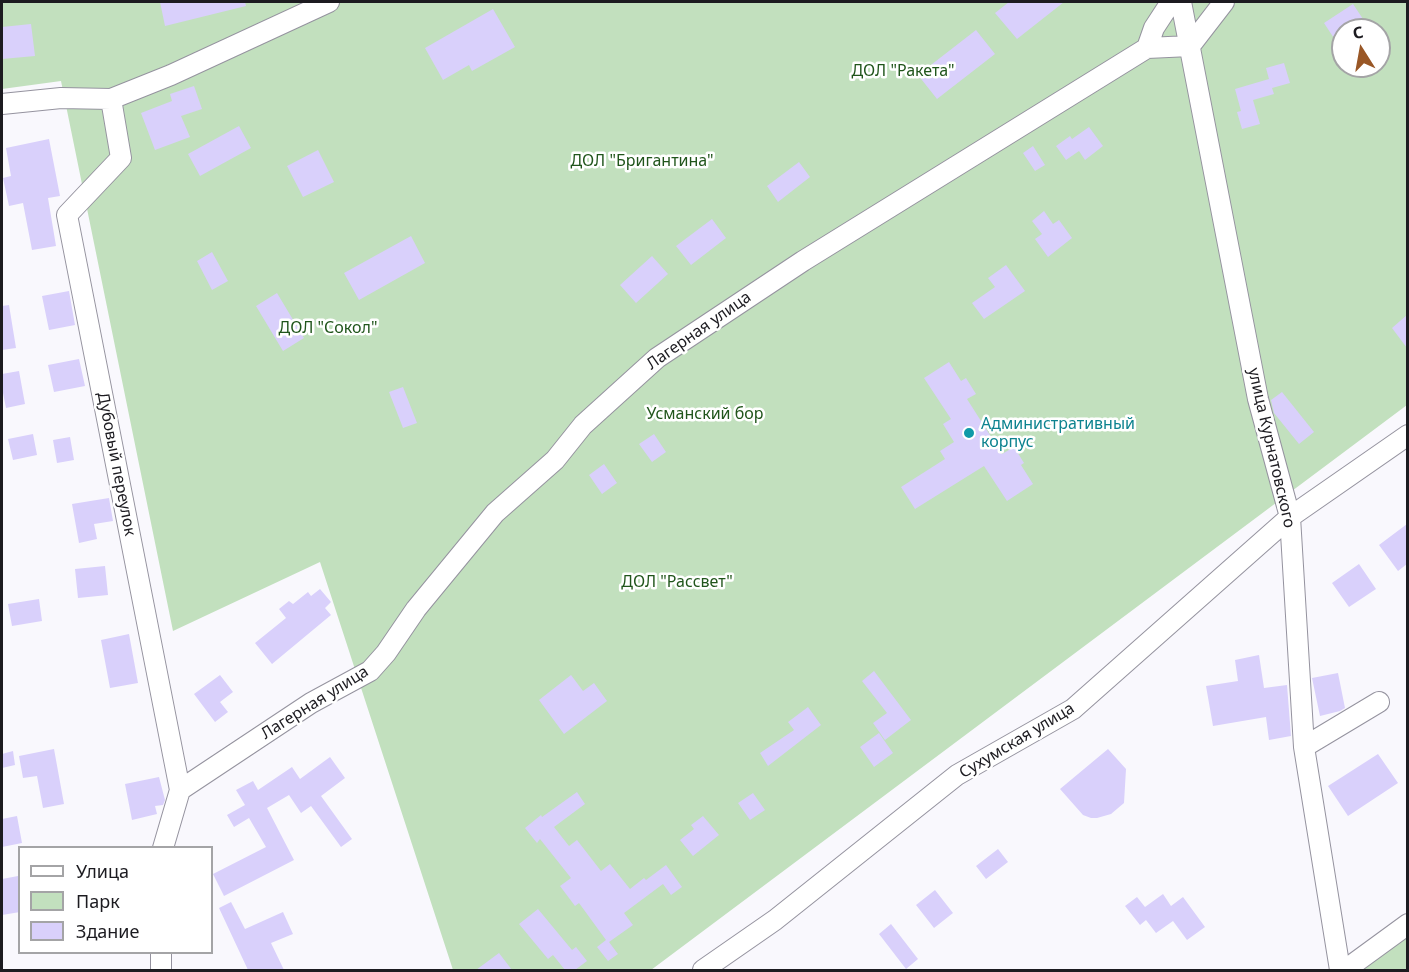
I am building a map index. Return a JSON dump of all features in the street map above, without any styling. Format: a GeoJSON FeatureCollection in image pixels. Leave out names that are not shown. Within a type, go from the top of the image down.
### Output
{"type":"FeatureCollection","features":[{"type":"Feature","properties":{"kind":"street"},"geometry":{"type":"LineString","coordinates":[[2,104],[61,98],[111,99],[171,75],[329,2]]}},
{"type":"Feature","properties":{"kind":"street"},"geometry":{"type":"LineString","coordinates":[[1147,48],[1154,28],[1171,2]]}},
{"type":"Feature","properties":{"kind":"street","name":"улица Курнатовского"},"geometry":{"type":"LineString","coordinates":[[1181,2],[1258,399],[1290,517],[1304,747],[1342,970]]}},
{"type":"Feature","properties":{"kind":"street"},"geometry":{"type":"LineString","coordinates":[[1190,46],[1224,2]]}},
{"type":"Feature","properties":{"kind":"street","name":"Лагерная улица"},"geometry":{"type":"LineString","coordinates":[[180,790],[311,703],[370,671],[386,653],[416,609],[495,513],[555,459],[583,425],[657,358],[803,261],[1147,48],[1190,46]]}},
{"type":"Feature","properties":{"kind":"street","name":"Дубовый переулок"},"geometry":{"type":"LineString","coordinates":[[111,99],[121,158],[67,216],[180,790],[164,846]]}},
{"type":"Feature","properties":{"kind":"street","name":"Сухумская улица"},"geometry":{"type":"LineString","coordinates":[[704,970],[775,920],[957,775],[1073,709],[1290,517],[1407,435]]}},
{"type":"Feature","properties":{"kind":"street"},"geometry":{"type":"LineString","coordinates":[[1304,747],[1379,702]]}},
{"type":"Feature","properties":{"kind":"street"},"geometry":{"type":"LineString","coordinates":[[1342,970],[1407,924]]}},
{"type":"Feature","properties":{"kind":"street"},"geometry":{"type":"LineString","coordinates":[[161,954],[161,970]]}},
{"type":"Feature","properties":{"kind":"green space","name":"Усманский бор"},"geometry":{"type":"Polygon","coordinates":[[[2,2],[1407,2],[1407,405],[651,970],[453,970],[320,562],[173,631],[61,81],[2,89],[2,2]]]}},
{"type":"Feature","properties":{"kind":"green space"},"geometry":{"type":"Polygon","coordinates":[[[1407,935],[1407,970],[1360,970],[1407,935]]]}},
{"type":"Feature","properties":{"kind":"building"},"geometry":{"type":"Polygon","coordinates":[[[160,2],[245,2],[246,6],[165,26],[160,2]]]}},
{"type":"Feature","properties":{"kind":"building"},"geometry":{"type":"Polygon","coordinates":[[[1009,2],[1064,2],[1017,39],[995,13],[1009,2]]]}},
{"type":"Feature","properties":{"kind":"building"},"geometry":{"type":"Polygon","coordinates":[[[1353,4],[1362,18],[1332,18],[1353,4]]]}},
{"type":"Feature","properties":{"kind":"building"},"geometry":{"type":"Polygon","coordinates":[[[493,9],[515,47],[472,71],[469,65],[443,80],[425,48],[493,9]]]}},
{"type":"Feature","properties":{"kind":"building"},"geometry":{"type":"Polygon","coordinates":[[[1331,18],[1331,34],[1324,23],[1331,18]]]}},
{"type":"Feature","properties":{"kind":"building"},"geometry":{"type":"Polygon","coordinates":[[[31,24],[35,56],[2,59],[2,27],[31,24]]]}},
{"type":"Feature","properties":{"kind":"building"},"geometry":{"type":"Polygon","coordinates":[[[976,30],[995,54],[937,99],[918,75],[976,30]]]}},
{"type":"Feature","properties":{"kind":"building"},"geometry":{"type":"Polygon","coordinates":[[[1284,63],[1290,83],[1272,88],[1274,94],[1253,100],[1260,124],[1242,129],[1237,112],[1241,111],[1235,89],[1269,79],[1266,68],[1284,63]]]}},
{"type":"Feature","properties":{"kind":"building"},"geometry":{"type":"Polygon","coordinates":[[[194,86],[202,109],[181,116],[190,137],[155,150],[141,113],[172,101],[170,94],[194,86]]]}},
{"type":"Feature","properties":{"kind":"building"},"geometry":{"type":"Polygon","coordinates":[[[239,126],[251,148],[200,176],[188,154],[239,126]]]}},
{"type":"Feature","properties":{"kind":"building"},"geometry":{"type":"Polygon","coordinates":[[[1089,127],[1103,146],[1085,160],[1079,151],[1066,160],[1056,146],[1070,136],[1072,139],[1089,127]]]}},
{"type":"Feature","properties":{"kind":"building"},"geometry":{"type":"Polygon","coordinates":[[[49,139],[60,196],[48,198],[56,246],[32,250],[23,203],[9,206],[3,178],[11,176],[6,148],[49,139]]]}},
{"type":"Feature","properties":{"kind":"building"},"geometry":{"type":"Polygon","coordinates":[[[1033,146],[1045,165],[1035,171],[1023,153],[1033,146]]]}},
{"type":"Feature","properties":{"kind":"building"},"geometry":{"type":"Polygon","coordinates":[[[318,150],[334,182],[303,197],[287,166],[318,150]]]}},
{"type":"Feature","properties":{"kind":"building"},"geometry":{"type":"Polygon","coordinates":[[[799,162],[810,177],[778,202],[767,186],[799,162]]]}},
{"type":"Feature","properties":{"kind":"building"},"geometry":{"type":"Polygon","coordinates":[[[1044,211],[1053,224],[1059,220],[1072,238],[1048,257],[1035,239],[1042,234],[1032,221],[1044,211]]]}},
{"type":"Feature","properties":{"kind":"building"},"geometry":{"type":"Polygon","coordinates":[[[712,219],[726,238],[691,265],[676,246],[712,219]]]}},
{"type":"Feature","properties":{"kind":"building"},"geometry":{"type":"Polygon","coordinates":[[[411,236],[425,263],[359,300],[344,273],[411,236]]]}},
{"type":"Feature","properties":{"kind":"building"},"geometry":{"type":"Polygon","coordinates":[[[212,252],[228,281],[212,290],[197,261],[212,252]]]}},
{"type":"Feature","properties":{"kind":"building"},"geometry":{"type":"Polygon","coordinates":[[[652,256],[668,274],[636,303],[620,285],[652,256]]]}},
{"type":"Feature","properties":{"kind":"building"},"geometry":{"type":"Polygon","coordinates":[[[1006,265],[1025,291],[984,319],[972,303],[995,287],[988,278],[1006,265]]]}},
{"type":"Feature","properties":{"kind":"building"},"geometry":{"type":"Polygon","coordinates":[[[69,291],[75,325],[49,330],[42,296],[69,291]]]}},
{"type":"Feature","properties":{"kind":"building"},"geometry":{"type":"Polygon","coordinates":[[[277,293],[304,338],[283,351],[256,306],[277,293]]]}},
{"type":"Feature","properties":{"kind":"building"},"geometry":{"type":"Polygon","coordinates":[[[9,305],[16,348],[2,350],[2,306],[9,305]]]}},
{"type":"Feature","properties":{"kind":"building"},"geometry":{"type":"Polygon","coordinates":[[[1407,315],[1407,348],[1392,328],[1407,315]]]}},
{"type":"Feature","properties":{"kind":"building"},"geometry":{"type":"Polygon","coordinates":[[[79,359],[85,386],[54,392],[48,365],[79,359]]]}},
{"type":"Feature","properties":{"kind":"building","name":"Административный корпус"},"geometry":{"type":"Polygon","coordinates":[[[949,362],[961,381],[966,378],[976,394],[967,399],[1002,454],[1014,447],[1024,463],[1021,465],[1033,484],[1007,501],[984,466],[915,509],[901,487],[945,459],[940,451],[954,442],[943,424],[951,419],[924,378],[949,362]]]}},
{"type":"Feature","properties":{"kind":"building"},"geometry":{"type":"Polygon","coordinates":[[[19,371],[25,404],[6,408],[2,393],[2,374],[19,371]]]}},
{"type":"Feature","properties":{"kind":"building"},"geometry":{"type":"Polygon","coordinates":[[[403,387],[417,423],[403,428],[389,392],[403,387]]]}},
{"type":"Feature","properties":{"kind":"building"},"geometry":{"type":"Polygon","coordinates":[[[1282,392],[1314,432],[1299,444],[1274,413],[1271,400],[1282,392]]]}},
{"type":"Feature","properties":{"kind":"building"},"geometry":{"type":"Polygon","coordinates":[[[33,434],[37,455],[13,460],[8,439],[33,434]]]}},
{"type":"Feature","properties":{"kind":"building"},"geometry":{"type":"Polygon","coordinates":[[[654,434],[666,452],[652,462],[639,444],[654,434]]]}},
{"type":"Feature","properties":{"kind":"building"},"geometry":{"type":"Polygon","coordinates":[[[70,437],[74,460],[57,463],[53,440],[70,437]]]}},
{"type":"Feature","properties":{"kind":"building"},"geometry":{"type":"Polygon","coordinates":[[[604,464],[617,483],[602,494],[589,475],[604,464]]]}},
{"type":"Feature","properties":{"kind":"building"},"geometry":{"type":"Polygon","coordinates":[[[109,498],[113,521],[94,524],[97,539],[79,543],[72,504],[109,498]]]}},
{"type":"Feature","properties":{"kind":"building"},"geometry":{"type":"Polygon","coordinates":[[[1407,524],[1407,564],[1398,571],[1379,545],[1407,524]]]}},
{"type":"Feature","properties":{"kind":"building"},"geometry":{"type":"Polygon","coordinates":[[[1359,564],[1376,589],[1349,607],[1332,583],[1359,564]]]}},
{"type":"Feature","properties":{"kind":"building"},"geometry":{"type":"Polygon","coordinates":[[[105,566],[108,595],[78,598],[75,569],[105,566]]]}},
{"type":"Feature","properties":{"kind":"building"},"geometry":{"type":"Polygon","coordinates":[[[320,589],[331,602],[325,608],[331,615],[272,664],[255,643],[286,618],[279,609],[289,601],[293,604],[308,592],[311,596],[320,589]]]}},
{"type":"Feature","properties":{"kind":"building"},"geometry":{"type":"Polygon","coordinates":[[[39,599],[42,621],[12,626],[8,604],[39,599]]]}},
{"type":"Feature","properties":{"kind":"building"},"geometry":{"type":"Polygon","coordinates":[[[129,634],[138,683],[110,688],[101,640],[129,634]]]}},
{"type":"Feature","properties":{"kind":"building"},"geometry":{"type":"Polygon","coordinates":[[[1259,655],[1264,688],[1287,685],[1291,736],[1269,740],[1266,717],[1213,726],[1206,686],[1238,681],[1235,660],[1259,655]]]}},
{"type":"Feature","properties":{"kind":"building"},"geometry":{"type":"Polygon","coordinates":[[[874,671],[911,720],[885,740],[873,723],[887,713],[862,681],[874,671]]]}},
{"type":"Feature","properties":{"kind":"building"},"geometry":{"type":"Polygon","coordinates":[[[1338,673],[1345,708],[1320,716],[1312,678],[1338,673]]]}},
{"type":"Feature","properties":{"kind":"building"},"geometry":{"type":"Polygon","coordinates":[[[220,675],[233,692],[220,702],[228,712],[215,722],[194,694],[220,675]]]}},
{"type":"Feature","properties":{"kind":"building"},"geometry":{"type":"Polygon","coordinates":[[[571,675],[583,691],[594,683],[607,701],[564,734],[539,700],[571,675]]]}},
{"type":"Feature","properties":{"kind":"building"},"geometry":{"type":"Polygon","coordinates":[[[808,707],[821,725],[768,766],[760,753],[794,730],[788,722],[808,707]]]}},
{"type":"Feature","properties":{"kind":"building"},"geometry":{"type":"Polygon","coordinates":[[[879,733],[893,753],[874,767],[860,747],[879,733]]]}},
{"type":"Feature","properties":{"kind":"building"},"geometry":{"type":"Polygon","coordinates":[[[54,749],[64,804],[43,808],[37,776],[23,778],[19,756],[54,749]]]}},
{"type":"Feature","properties":{"kind":"building"},"geometry":{"type":"Polygon","coordinates":[[[1108,749],[1126,769],[1124,803],[1111,814],[1091,818],[1083,815],[1060,789],[1108,749]]]}},
{"type":"Feature","properties":{"kind":"building"},"geometry":{"type":"Polygon","coordinates":[[[13,751],[15,765],[2,768],[2,754],[13,751]]]}},
{"type":"Feature","properties":{"kind":"building"},"geometry":{"type":"Polygon","coordinates":[[[1378,754],[1398,783],[1348,816],[1328,786],[1378,754]]]}},
{"type":"Feature","properties":{"kind":"building"},"geometry":{"type":"Polygon","coordinates":[[[330,757],[345,778],[321,796],[352,839],[341,847],[311,806],[301,813],[289,795],[267,808],[294,860],[224,896],[213,874],[266,847],[249,818],[234,827],[227,815],[245,805],[236,790],[253,781],[258,790],[292,767],[300,779],[330,757]]]}},
{"type":"Feature","properties":{"kind":"building"},"geometry":{"type":"Polygon","coordinates":[[[159,777],[165,800],[163,805],[155,806],[157,814],[132,820],[125,784],[159,777]]]}},
{"type":"Feature","properties":{"kind":"building"},"geometry":{"type":"Polygon","coordinates":[[[577,792],[585,804],[554,827],[569,846],[577,840],[601,871],[610,864],[630,889],[666,865],[682,887],[671,895],[663,884],[624,913],[633,925],[609,942],[618,954],[608,961],[597,947],[606,940],[579,903],[575,906],[560,886],[571,878],[540,839],[537,843],[525,828],[577,792]]]}},
{"type":"Feature","properties":{"kind":"building"},"geometry":{"type":"Polygon","coordinates":[[[753,793],[765,810],[750,820],[738,803],[753,793]]]}},
{"type":"Feature","properties":{"kind":"building"},"geometry":{"type":"Polygon","coordinates":[[[17,816],[22,843],[2,847],[2,819],[17,816]]]}},
{"type":"Feature","properties":{"kind":"building"},"geometry":{"type":"Polygon","coordinates":[[[703,816],[719,835],[693,856],[680,840],[694,829],[691,825],[703,816]]]}},
{"type":"Feature","properties":{"kind":"building"},"geometry":{"type":"Polygon","coordinates":[[[998,849],[1008,862],[986,879],[976,866],[998,849]]]}},
{"type":"Feature","properties":{"kind":"building"},"geometry":{"type":"Polygon","coordinates":[[[18,876],[18,912],[2,915],[2,879],[18,876]]]}},
{"type":"Feature","properties":{"kind":"building"},"geometry":{"type":"Polygon","coordinates":[[[935,890],[953,913],[934,928],[916,905],[935,890]]]}},
{"type":"Feature","properties":{"kind":"building"},"geometry":{"type":"Polygon","coordinates":[[[1163,894],[1171,906],[1183,897],[1205,927],[1187,940],[1173,921],[1156,933],[1146,920],[1140,925],[1125,906],[1137,897],[1145,907],[1163,894]]]}},
{"type":"Feature","properties":{"kind":"building"},"geometry":{"type":"Polygon","coordinates":[[[231,902],[245,929],[283,912],[293,934],[271,943],[284,970],[248,970],[219,908],[231,902]]]}},
{"type":"Feature","properties":{"kind":"building"},"geometry":{"type":"Polygon","coordinates":[[[538,909],[572,950],[576,947],[587,961],[575,970],[565,970],[553,955],[548,959],[519,924],[538,909]]]}},
{"type":"Feature","properties":{"kind":"building"},"geometry":{"type":"Polygon","coordinates":[[[891,924],[918,959],[906,969],[879,934],[891,924]]]}},
{"type":"Feature","properties":{"kind":"building"},"geometry":{"type":"Polygon","coordinates":[[[499,953],[512,970],[476,970],[499,953]]]}},
{"type":"Feature","properties":{"kind":"place","name":"Административный корпус"},"geometry":{"type":"Point","coordinates":[969,433]}},
{"type":"Feature","properties":{"kind":"park label","name":"ДОЛ \"Ракета\""},"geometry":{"type":"Point","coordinates":[903,71]}},
{"type":"Feature","properties":{"kind":"park label","name":"ДОЛ \"Бригантина\""},"geometry":{"type":"Point","coordinates":[642,161]}},
{"type":"Feature","properties":{"kind":"park label","name":"ДОЛ \"Сокол\""},"geometry":{"type":"Point","coordinates":[328,328]}},
{"type":"Feature","properties":{"kind":"park label","name":"ДОЛ \"Рассвет\""},"geometry":{"type":"Point","coordinates":[677,582]}}]}
